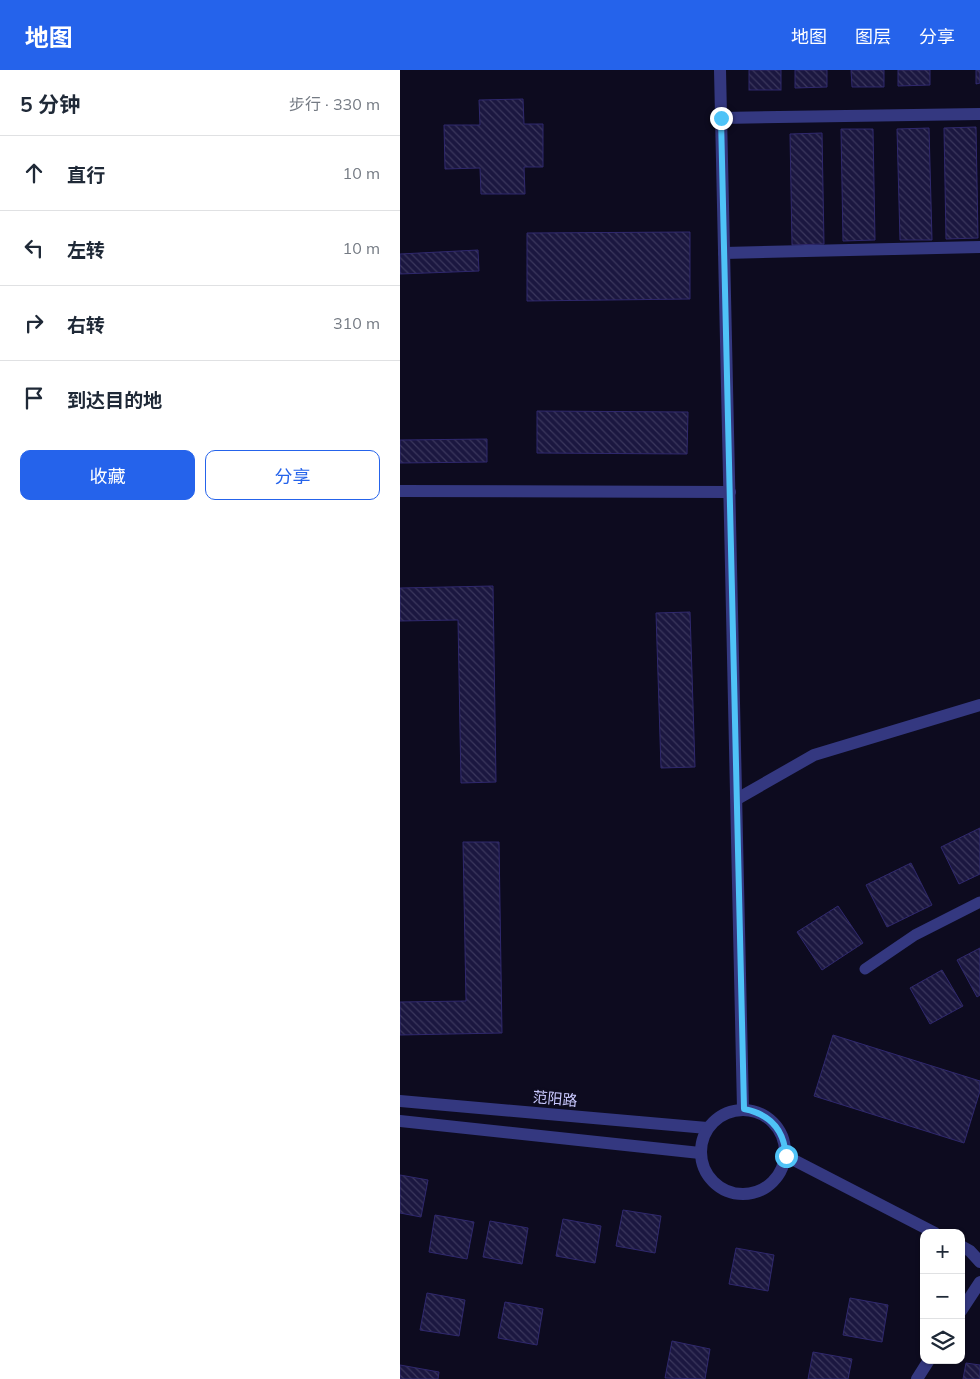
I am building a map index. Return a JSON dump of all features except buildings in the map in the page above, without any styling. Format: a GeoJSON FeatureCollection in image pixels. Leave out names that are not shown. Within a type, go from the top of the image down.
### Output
{"type":"FeatureCollection","features":[{"type":"Feature","properties":{"kind":"street"},"geometry":{"type":"LineString","coordinates":[[720,70],[744,1109]]}},
{"type":"Feature","properties":{"kind":"street"},"geometry":{"type":"LineString","coordinates":[[721,118],[980,114]]}},
{"type":"Feature","properties":{"kind":"street"},"geometry":{"type":"LineString","coordinates":[[724,253],[980,247]]}},
{"type":"Feature","properties":{"kind":"street"},"geometry":{"type":"LineString","coordinates":[[400,491],[730,492]]}},
{"type":"Feature","properties":{"kind":"street"},"geometry":{"type":"LineString","coordinates":[[737,799],[814,754],[980,705]]}},
{"type":"Feature","properties":{"kind":"street","name":"范阳路"},"geometry":{"type":"LineString","coordinates":[[400,1101],[707,1128]]}},
{"type":"Feature","properties":{"kind":"street"},"geometry":{"type":"LineString","coordinates":[[744,1109],[757,1112],[769,1118],[779,1129],[784,1142],[786,1156],[781,1170],[773,1182],[761,1190],[748,1194],[733,1193],[720,1188],[709,1178],[703,1166],[700,1153],[707,1128],[718,1118],[730,1111],[744,1109]]}},
{"type":"Feature","properties":{"kind":"street"},"geometry":{"type":"LineString","coordinates":[[400,1121],[700,1153]]}},
{"type":"Feature","properties":{"kind":"street"},"geometry":{"type":"LineString","coordinates":[[786,1156],[927,1229]]}},
{"type":"Feature","properties":{"kind":"street"},"geometry":{"type":"LineString","coordinates":[[965,1248],[980,1262]]}},
{"type":"Feature","properties":{"kind":"street"},"geometry":{"type":"LineString","coordinates":[[965,1305],[980,1282]]}},
{"type":"Feature","properties":{"kind":"street"},"geometry":{"type":"LineString","coordinates":[[917,1379],[927,1364]]}},
{"type":"Feature","properties":{"kind":"lane"},"geometry":{"type":"LineString","coordinates":[[865,969],[915,935],[980,902]]}},
{"type":"Feature","properties":{"kind":"route"},"geometry":{"type":"LineString","coordinates":[[721,118],[744,1109],[757,1112],[769,1118],[779,1129],[784,1142],[786,1156]]}}]}
